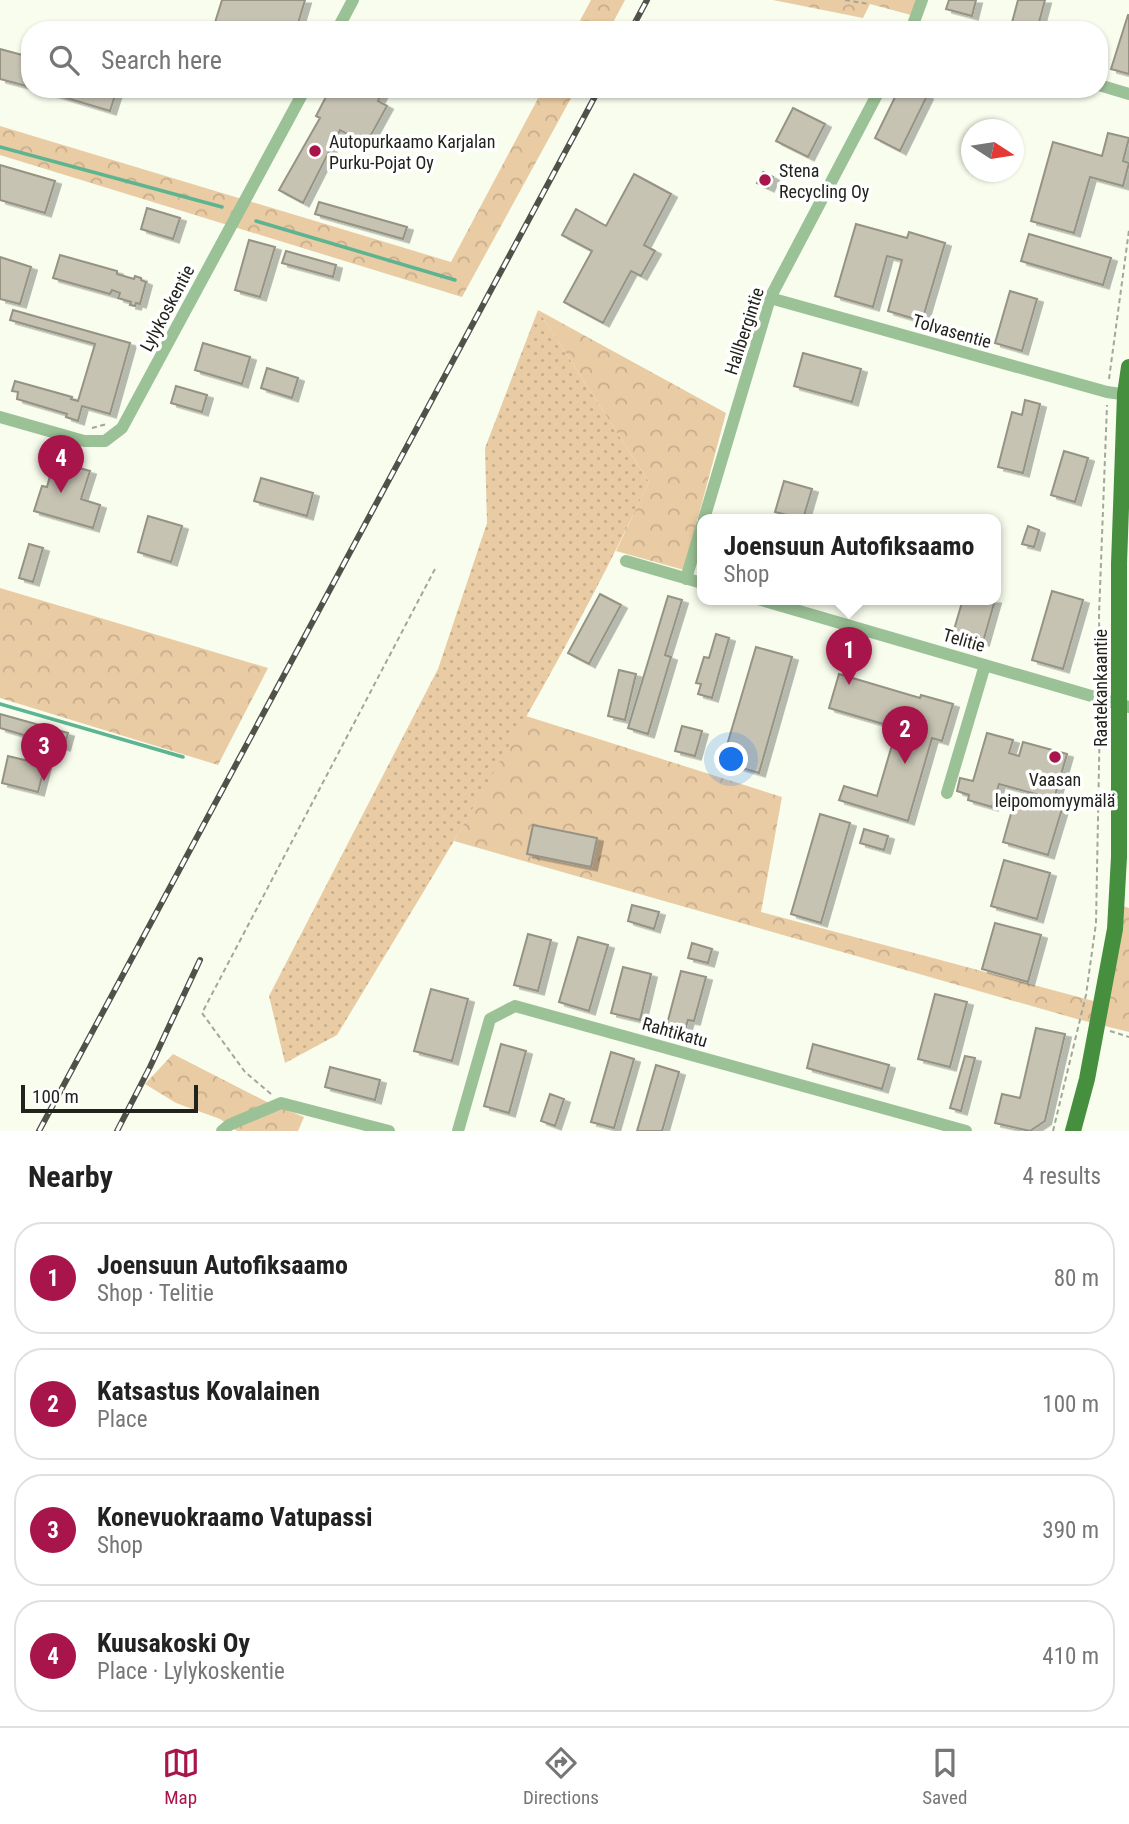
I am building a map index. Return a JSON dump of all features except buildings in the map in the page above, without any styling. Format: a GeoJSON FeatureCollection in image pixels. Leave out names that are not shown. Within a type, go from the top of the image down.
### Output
{"type":"FeatureCollection","features":[{"type":"Feature","properties":{"kind":"main road","name":"Raatekankaantie"},"geometry":{"type":"LineString","coordinates":[[1073,1131],[1087,1079],[1115,929],[1125,706],[1119,564],[1129,367]]}},
{"type":"Feature","properties":{"kind":"street"},"geometry":{"type":"LineString","coordinates":[[342,21],[353,0]]}},
{"type":"Feature","properties":{"kind":"street"},"geometry":{"type":"LineString","coordinates":[[915,21],[922,0]]}},
{"type":"Feature","properties":{"kind":"street"},"geometry":{"type":"LineString","coordinates":[[1108,88],[1129,94]]}},
{"type":"Feature","properties":{"kind":"street","name":"Lylykoskentie"},"geometry":{"type":"LineString","coordinates":[[0,417],[84,441],[105,441],[122,428],[300,98]]}},
{"type":"Feature","properties":{"kind":"street","name":"Hallbergintie"},"geometry":{"type":"LineString","coordinates":[[705,514],[770,298],[875,98]]}},
{"type":"Feature","properties":{"kind":"street","name":"Tolvasentie"},"geometry":{"type":"LineString","coordinates":[[770,298],[1107,392],[1127,395]]}},
{"type":"Feature","properties":{"kind":"street"},"geometry":{"type":"LineString","coordinates":[[686,579],[697,542]]}},
{"type":"Feature","properties":{"kind":"street"},"geometry":{"type":"LineString","coordinates":[[626,561],[697,582]]}},
{"type":"Feature","properties":{"kind":"street","name":"Telitie"},"geometry":{"type":"LineString","coordinates":[[779,605],[1125,706]]}},
{"type":"Feature","properties":{"kind":"street"},"geometry":{"type":"LineString","coordinates":[[947,793],[985,665]]}},
{"type":"Feature","properties":{"kind":"street","name":"Rahtikatu"},"geometry":{"type":"LineString","coordinates":[[458,1131],[490,1019],[515,1006],[966,1131]]}},
{"type":"Feature","properties":{"kind":"street"},"geometry":{"type":"LineString","coordinates":[[222,1131],[229,1125],[281,1103],[389,1131]]}},
{"type":"Feature","properties":{"kind":"path"},"geometry":{"type":"LineString","coordinates":[[845,0],[869,4]]}},
{"type":"Feature","properties":{"kind":"path"},"geometry":{"type":"LineString","coordinates":[[1060,1131],[1053,1130],[1086,995],[1096,923],[1099,615],[1107,392],[1129,230]]}},
{"type":"Feature","properties":{"kind":"path"},"geometry":{"type":"LineString","coordinates":[[83,430],[117,421]]}},
{"type":"Feature","properties":{"kind":"path"},"geometry":{"type":"LineString","coordinates":[[281,1103],[245,1072],[202,1013],[436,567]]}},
{"type":"Feature","properties":{"kind":"path"},"geometry":{"type":"LineString","coordinates":[[1109,1031],[1129,1037]]}},
{"type":"Feature","properties":{"kind":"green space"},"geometry":{"type":"Polygon","coordinates":[[[591,0],[625,0],[614,21],[580,21],[591,0]]]}},
{"type":"Feature","properties":{"kind":"green space"},"geometry":{"type":"Polygon","coordinates":[[[773,0],[917,0],[911,15],[870,4],[863,18],[773,0]]]}},
{"type":"Feature","properties":{"kind":"green space"},"geometry":{"type":"Polygon","coordinates":[[[538,98],[571,98],[462,297],[0,155],[0,126],[451,262],[538,98]]]}},
{"type":"Feature","properties":{"kind":"green space"},"geometry":{"type":"Polygon","coordinates":[[[538,310],[649,482],[578,624],[460,831],[337,1035],[285,1063],[269,996],[438,669],[487,523],[485,448],[538,310]]]}},
{"type":"Feature","properties":{"kind":"green space"},"geometry":{"type":"Polygon","coordinates":[[[538,310],[726,413],[684,570],[616,551],[649,482],[538,310]]]}},
{"type":"Feature","properties":{"kind":"green space"},"geometry":{"type":"Polygon","coordinates":[[[0,588],[268,668],[218,765],[0,698],[0,588]]]}},
{"type":"Feature","properties":{"kind":"green space"},"geometry":{"type":"Polygon","coordinates":[[[526,716],[782,797],[761,912],[1101,1003],[1120,905],[1129,908],[1129,1032],[454,841],[526,716]]]}},
{"type":"Feature","properties":{"kind":"green space"},"geometry":{"type":"Polygon","coordinates":[[[173,1054],[267,1102],[304,1117],[298,1131],[237,1131],[220,1119],[176,1103],[145,1084],[173,1054]]]}},
{"type":"Feature","properties":{"kind":"waterway"},"geometry":{"type":"LineString","coordinates":[[0,147],[222,207]]}},
{"type":"Feature","properties":{"kind":"waterway"},"geometry":{"type":"LineString","coordinates":[[256,221],[455,280]]}},
{"type":"Feature","properties":{"kind":"waterway"},"geometry":{"type":"LineString","coordinates":[[0,704],[183,757]]}},
{"type":"Feature","properties":{"kind":"railway"},"geometry":{"type":"LineString","coordinates":[[636,21],[647,0]]}},
{"type":"Feature","properties":{"kind":"railway"},"geometry":{"type":"LineString","coordinates":[[39,1131],[594,98]]}},
{"type":"Feature","properties":{"kind":"railway"},"geometry":{"type":"LineString","coordinates":[[117,1131],[200,960]]}},
{"type":"Feature","properties":{"kind":"place","name":"Autopurkaamo Karjalan Purku-Pojat Oy"},"geometry":{"type":"Point","coordinates":[315,151]}},
{"type":"Feature","properties":{"kind":"place","name":"Stena Recycling Oy"},"geometry":{"type":"Point","coordinates":[765,180]}},
{"type":"Feature","properties":{"kind":"place","name":"Kuusakoski Oy"},"geometry":{"type":"Point","coordinates":[61,493]}},
{"type":"Feature","properties":{"kind":"place","name":"Joensuun Autofiksaamo"},"geometry":{"type":"Point","coordinates":[849,685]}},
{"type":"Feature","properties":{"kind":"place","name":"Vaasan leipomomyymälä"},"geometry":{"type":"Point","coordinates":[1055,757]}},
{"type":"Feature","properties":{"kind":"place","name":"Katsastus Kovalainen"},"geometry":{"type":"Point","coordinates":[905,764]}},
{"type":"Feature","properties":{"kind":"place","name":"Konevuokraamo Vatupassi"},"geometry":{"type":"Point","coordinates":[44,781]}}]}
